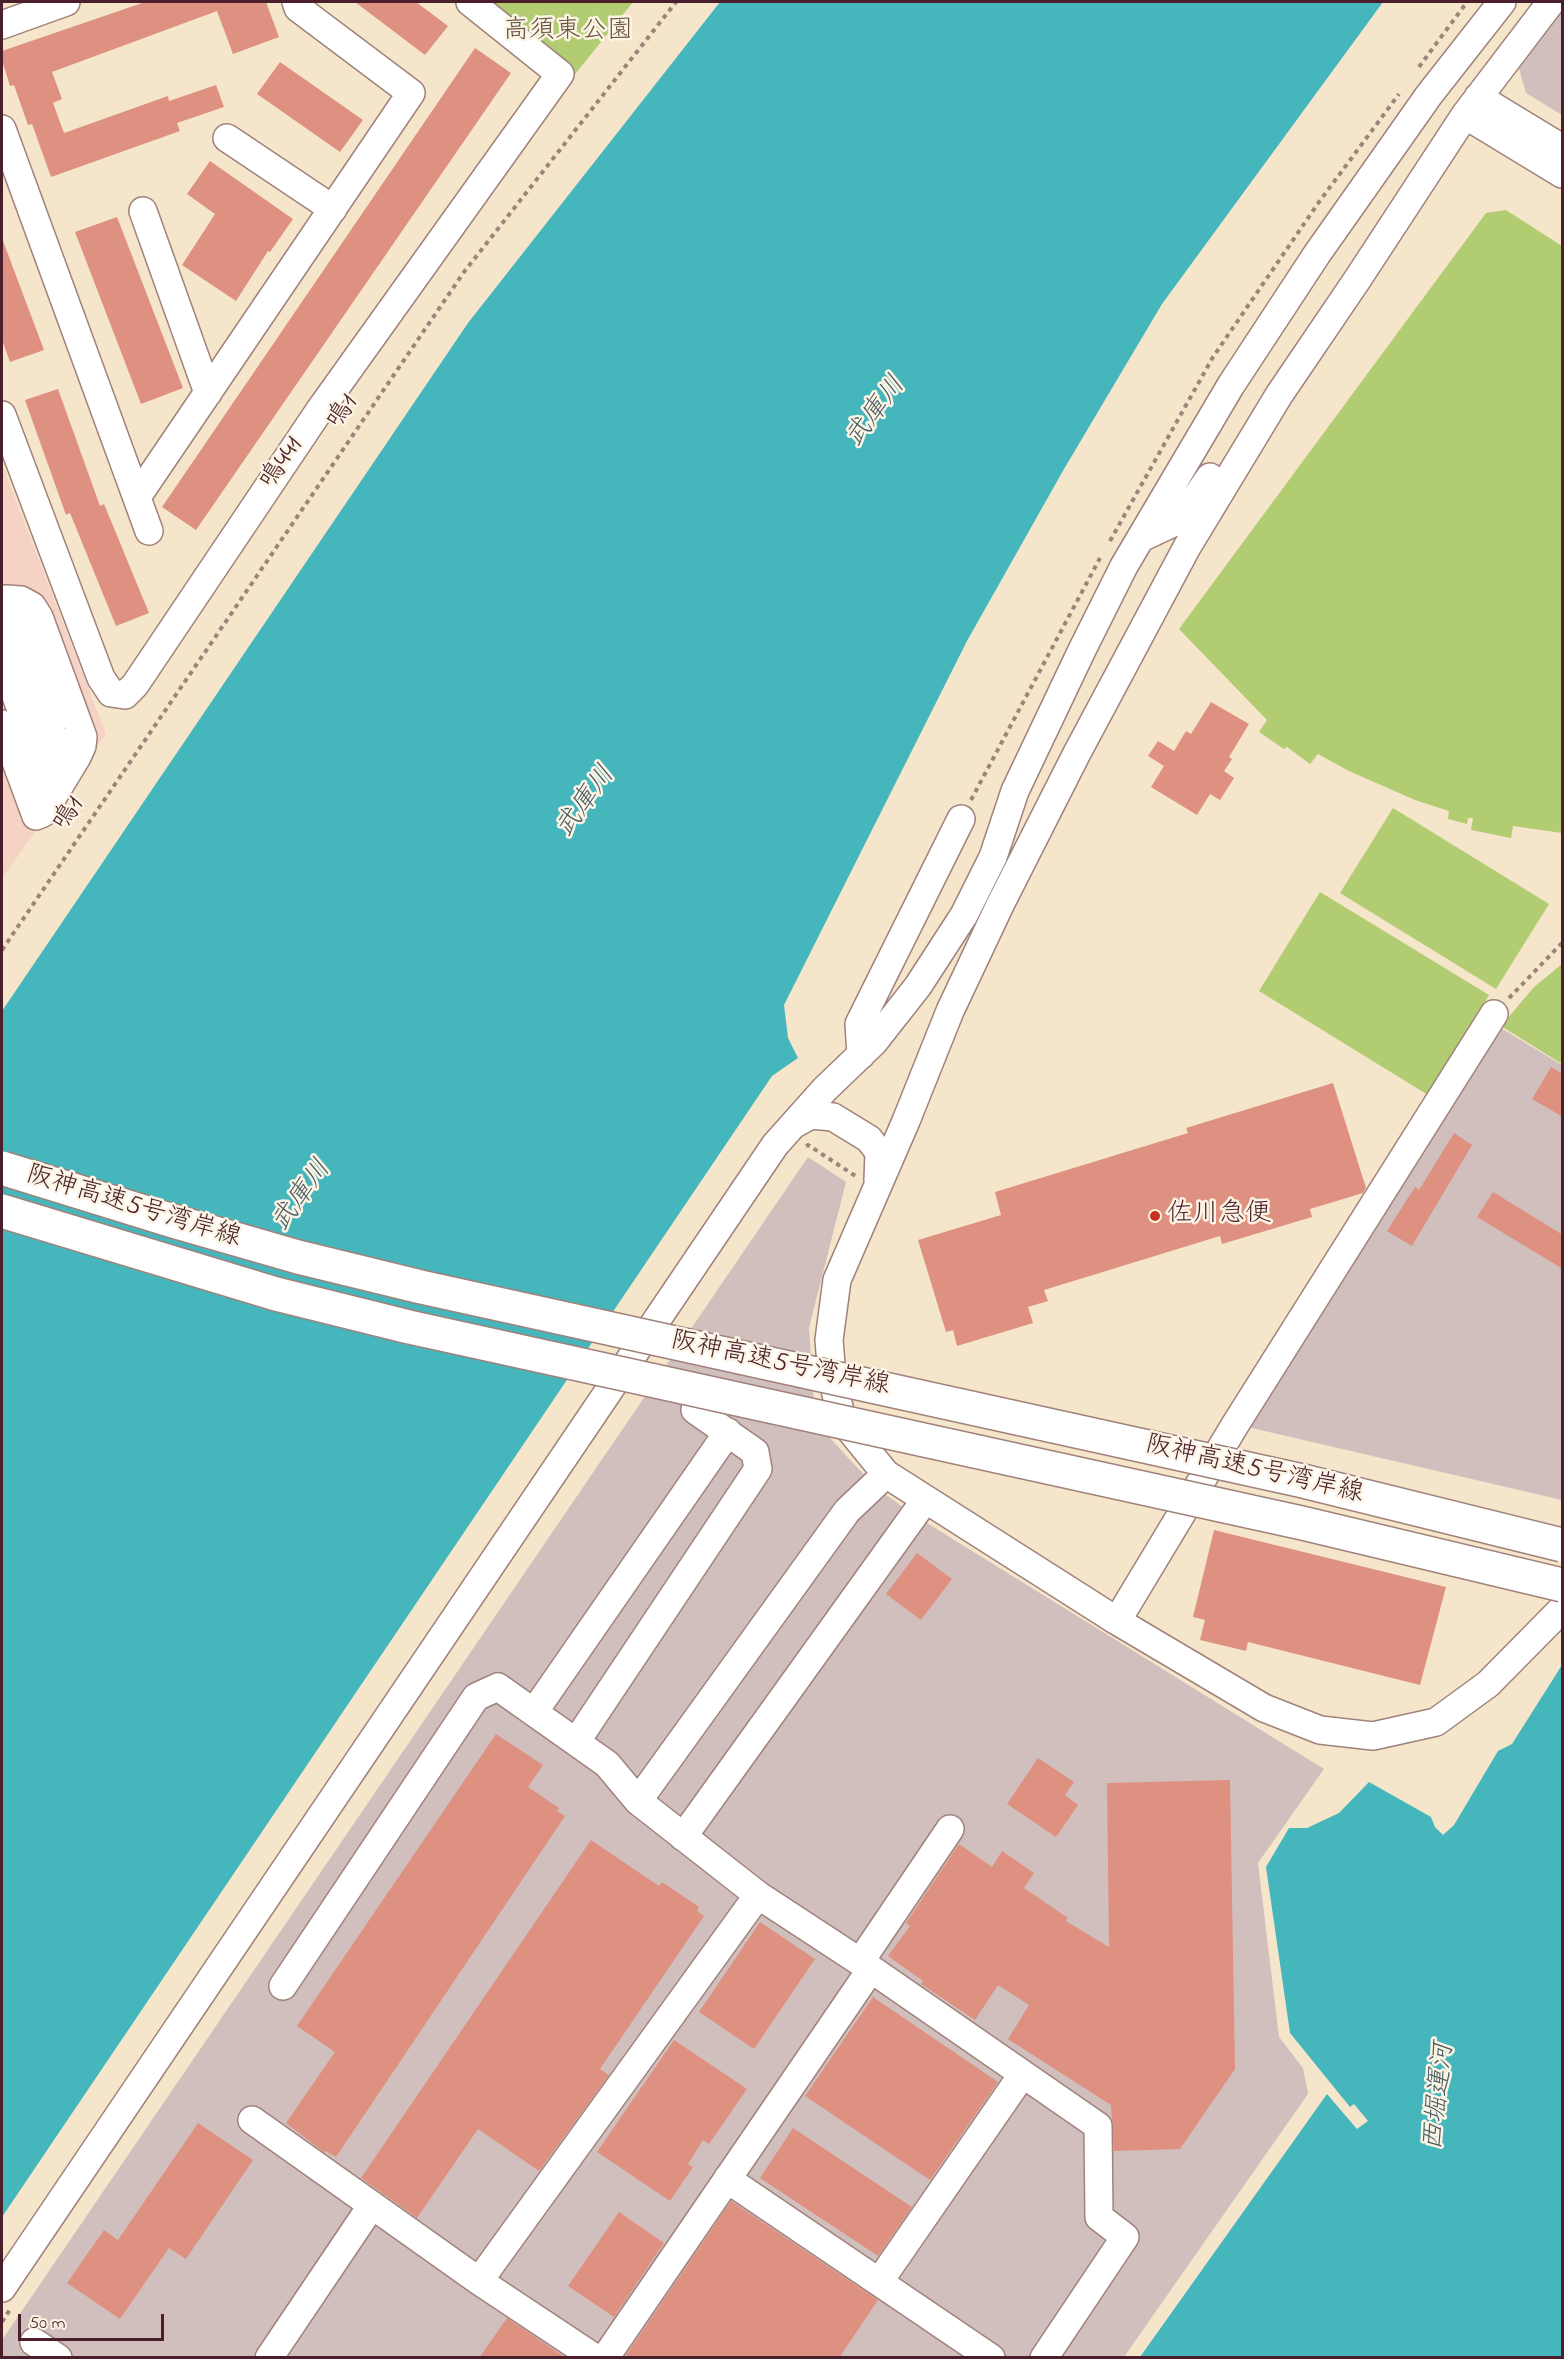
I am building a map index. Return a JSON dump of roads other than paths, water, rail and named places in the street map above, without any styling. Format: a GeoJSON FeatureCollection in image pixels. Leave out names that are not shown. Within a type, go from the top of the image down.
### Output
{"type":"FeatureCollection","features":[{"type":"Feature","properties":{"kind":"highway","name":"阪神高速5号湾岸線"},"geometry":{"type":"LineString","coordinates":[[2,1168],[298,1257],[388,1279],[1292,1479],[1563,1545]]}},
{"type":"Feature","properties":{"kind":"highway","name":"阪神高速5号湾岸線"},"geometry":{"type":"LineString","coordinates":[[2,1211],[276,1294],[409,1327],[1279,1518],[1563,1586]]}},
{"type":"Feature","properties":{"kind":"street"},"geometry":{"type":"LineString","coordinates":[[2,25],[66,2]]}},
{"type":"Feature","properties":{"kind":"street"},"geometry":{"type":"LineString","coordinates":[[137,497],[411,93],[298,8],[296,2]]}},
{"type":"Feature","properties":{"kind":"street","name":"鳴441"},"geometry":{"type":"LineString","coordinates":[[2,415],[101,678],[111,693],[125,695],[135,685],[319,411],[560,74],[470,2]]}},
{"type":"Feature","properties":{"kind":"street"},"geometry":{"type":"LineString","coordinates":[[2,2288],[775,1145],[874,1042],[918,986],[964,915],[993,857],[1016,791],[1124,566],[1231,385],[1317,254],[1429,95],[1502,2]]}},
{"type":"Feature","properties":{"kind":"street"},"geometry":{"type":"LineString","coordinates":[[1508,60],[1517,27],[1532,2]]}},
{"type":"Feature","properties":{"kind":"street"},"geometry":{"type":"LineString","coordinates":[[1551,2],[1472,106],[1279,395],[1187,547],[1077,753],[1000,905],[950,1011],[837,1280],[829,1340],[832,1377],[842,1420],[886,1474],[1117,1621],[1264,1708],[1320,1730],[1373,1736],[1436,1722],[1488,1684],[1563,1609]]}},
{"type":"Feature","properties":{"kind":"street"},"geometry":{"type":"LineString","coordinates":[[1472,106],[1563,148]]}},
{"type":"Feature","properties":{"kind":"street"},"geometry":{"type":"LineString","coordinates":[[1472,106],[1563,174]]}},
{"type":"Feature","properties":{"kind":"street"},"geometry":{"type":"LineString","coordinates":[[2,129],[149,531]]}},
{"type":"Feature","properties":{"kind":"street"},"geometry":{"type":"LineString","coordinates":[[227,138],[333,209]]}},
{"type":"Feature","properties":{"kind":"street"},"geometry":{"type":"LineString","coordinates":[[144,211],[208,393]]}},
{"type":"Feature","properties":{"kind":"street"},"geometry":{"type":"LineString","coordinates":[[1141,538],[1175,522],[1186,510],[1292,353],[1317,340]]}},
{"type":"Feature","properties":{"kind":"street"},"geometry":{"type":"LineString","coordinates":[[19,632],[60,674],[83,737],[82,746],[53,797],[43,813],[36,816],[7,691],[19,632]]}},
{"type":"Feature","properties":{"kind":"street"},"geometry":{"type":"LineString","coordinates":[[13,722],[47,710],[38,682],[60,674]]}},
{"type":"Feature","properties":{"kind":"street"},"geometry":{"type":"LineString","coordinates":[[43,770],[62,762],[67,755],[64,746],[52,735],[50,724],[55,717],[73,710]]}},
{"type":"Feature","properties":{"kind":"street"},"geometry":{"type":"LineString","coordinates":[[13,722],[43,770],[53,797]]}},
{"type":"Feature","properties":{"kind":"street"},"geometry":{"type":"LineString","coordinates":[[861,1055],[859,1024],[961,819]]}},
{"type":"Feature","properties":{"kind":"street"},"geometry":{"type":"LineString","coordinates":[[1117,1621],[1235,1425],[1494,1014]]}},
{"type":"Feature","properties":{"kind":"street"},"geometry":{"type":"LineString","coordinates":[[792,1125],[811,1115],[833,1117],[870,1140],[879,1152],[878,1181]]}},
{"type":"Feature","properties":{"kind":"street"},"geometry":{"type":"LineString","coordinates":[[576,1742],[758,1469],[755,1452],[695,1410]]}},
{"type":"Feature","properties":{"kind":"street"},"geometry":{"type":"LineString","coordinates":[[534,1712],[728,1432]]}},
{"type":"Feature","properties":{"kind":"street"},"geometry":{"type":"LineString","coordinates":[[638,1801],[847,1511],[886,1474]]}},
{"type":"Feature","properties":{"kind":"street"},"geometry":{"type":"LineString","coordinates":[[683,1837],[925,1500]]}},
{"type":"Feature","properties":{"kind":"street"},"geometry":{"type":"LineString","coordinates":[[283,1986],[476,1697],[498,1687],[607,1764],[638,1801],[758,1895],[866,1965],[1098,2126],[1099,2217],[1125,2237],[1044,2358]]}},
{"type":"Feature","properties":{"kind":"street"},"geometry":{"type":"LineString","coordinates":[[605,2358],[727,2179],[866,1965],[950,1829]]}},
{"type":"Feature","properties":{"kind":"street"},"geometry":{"type":"LineString","coordinates":[[479,2281],[758,1895]]}},
{"type":"Feature","properties":{"kind":"street"},"geometry":{"type":"LineString","coordinates":[[879,2282],[1022,2075]]}},
{"type":"Feature","properties":{"kind":"street"},"geometry":{"type":"LineString","coordinates":[[252,2120],[479,2281],[595,2358]]}},
{"type":"Feature","properties":{"kind":"street"},"geometry":{"type":"LineString","coordinates":[[727,2179],[991,2358]]}},
{"type":"Feature","properties":{"kind":"street"},"geometry":{"type":"LineString","coordinates":[[281,2353],[372,2205]]}},
{"type":"Feature","properties":{"kind":"street"},"geometry":{"type":"LineString","coordinates":[[34,2342],[58,2358]]}},
{"type":"Feature","properties":{"kind":"water","name":"武庫川"},"geometry":{"type":"Polygon","coordinates":[[[720,2],[1383,2],[1162,304],[1064,469],[967,641],[784,1005],[788,1038],[798,1058],[772,1076],[2,2217],[2,1011],[468,323],[720,2]]]}},
{"type":"Feature","properties":{"kind":"water","name":"西堀運河"},"geometry":{"type":"Polygon","coordinates":[[[1562,1665],[1562,2357],[1140,2357],[1327,2094],[1357,2129],[1368,2121],[1354,2104],[1350,2107],[1290,2033],[1266,1867],[1289,1828],[1307,1828],[1339,1813],[1369,1782],[1431,1817],[1435,1827],[1443,1835],[1454,1825],[1498,1751],[1512,1744],[1562,1665]]]}},
{"type":"Feature","properties":{"kind":"place","name":"佐川急便"},"geometry":{"type":"Point","coordinates":[1155,1216]}},
{"type":"Feature","properties":{"kind":"park label","name":"高須東公園"},"geometry":{"type":"Point","coordinates":[568,33]}}]}
